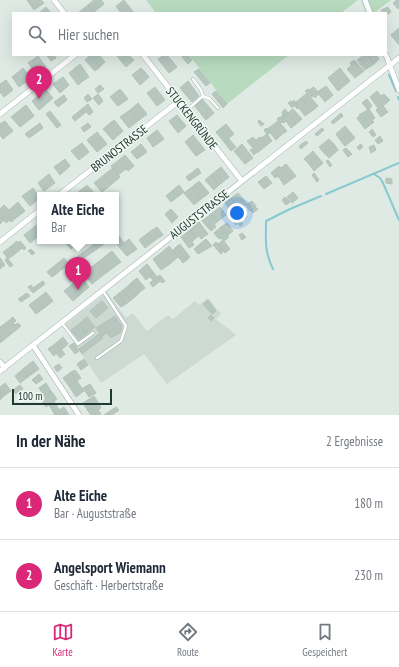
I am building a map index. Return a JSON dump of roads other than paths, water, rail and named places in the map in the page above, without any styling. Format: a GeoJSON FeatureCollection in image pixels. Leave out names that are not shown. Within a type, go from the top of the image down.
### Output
{"type":"FeatureCollection","features":[{"type":"Feature","properties":{"kind":"street"},"geometry":{"type":"LineString","coordinates":[[54,0],[63,12]]}},
{"type":"Feature","properties":{"kind":"street"},"geometry":{"type":"LineString","coordinates":[[365,0],[370,12]]}},
{"type":"Feature","properties":{"kind":"street"},"geometry":{"type":"LineString","coordinates":[[0,114],[74,56]]}},
{"type":"Feature","properties":{"kind":"street","name":"STUCKENGRÜNDE"},"geometry":{"type":"LineString","coordinates":[[143,56],[242,181]]}},
{"type":"Feature","properties":{"kind":"street"},"geometry":{"type":"LineString","coordinates":[[386,56],[399,90]]}},
{"type":"Feature","properties":{"kind":"street","name":"AUGUSTSTRASSE"},"geometry":{"type":"LineString","coordinates":[[2,370],[399,58]]}},
{"type":"Feature","properties":{"kind":"street","name":"BRUNOSTRASSE"},"geometry":{"type":"LineString","coordinates":[[63,192],[179,101]]}},
{"type":"Feature","properties":{"kind":"street"},"geometry":{"type":"LineString","coordinates":[[0,242],[37,212]]}},
{"type":"Feature","properties":{"kind":"street"},"geometry":{"type":"LineString","coordinates":[[33,346],[79,415]]}},
{"type":"Feature","properties":{"kind":"street"},"geometry":{"type":"LineString","coordinates":[[0,362],[2,370]]}},
{"type":"Feature","properties":{"kind":"lane"},"geometry":{"type":"LineString","coordinates":[[193,79],[201,90],[203,96],[210,99],[218,108]]}},
{"type":"Feature","properties":{"kind":"lane"},"geometry":{"type":"LineString","coordinates":[[186,110],[203,96]]}},
{"type":"Feature","properties":{"kind":"lane"},"geometry":{"type":"LineString","coordinates":[[98,358],[121,341],[126,326],[102,291]]}},
{"type":"Feature","properties":{"kind":"lane"},"geometry":{"type":"LineString","coordinates":[[62,322],[78,344],[93,333]]}},
{"type":"Feature","properties":{"kind":"waterway"},"geometry":{"type":"LineString","coordinates":[[389,75],[396,91]]}},
{"type":"Feature","properties":{"kind":"waterway"},"geometry":{"type":"LineString","coordinates":[[326,194],[399,163]]}},
{"type":"Feature","properties":{"kind":"waterway"},"geometry":{"type":"LineString","coordinates":[[374,174],[380,178],[383,183],[399,220]]}},
{"type":"Feature","properties":{"kind":"waterway"},"geometry":{"type":"LineString","coordinates":[[273,269],[267,251],[266,221],[321,196]]}},
{"type":"Feature","properties":{"kind":"place","name":"Angelsport Wiemann"},"geometry":{"type":"Point","coordinates":[39,99]}},
{"type":"Feature","properties":{"kind":"place","name":"Alte Eiche"},"geometry":{"type":"Point","coordinates":[78,290]}}]}
